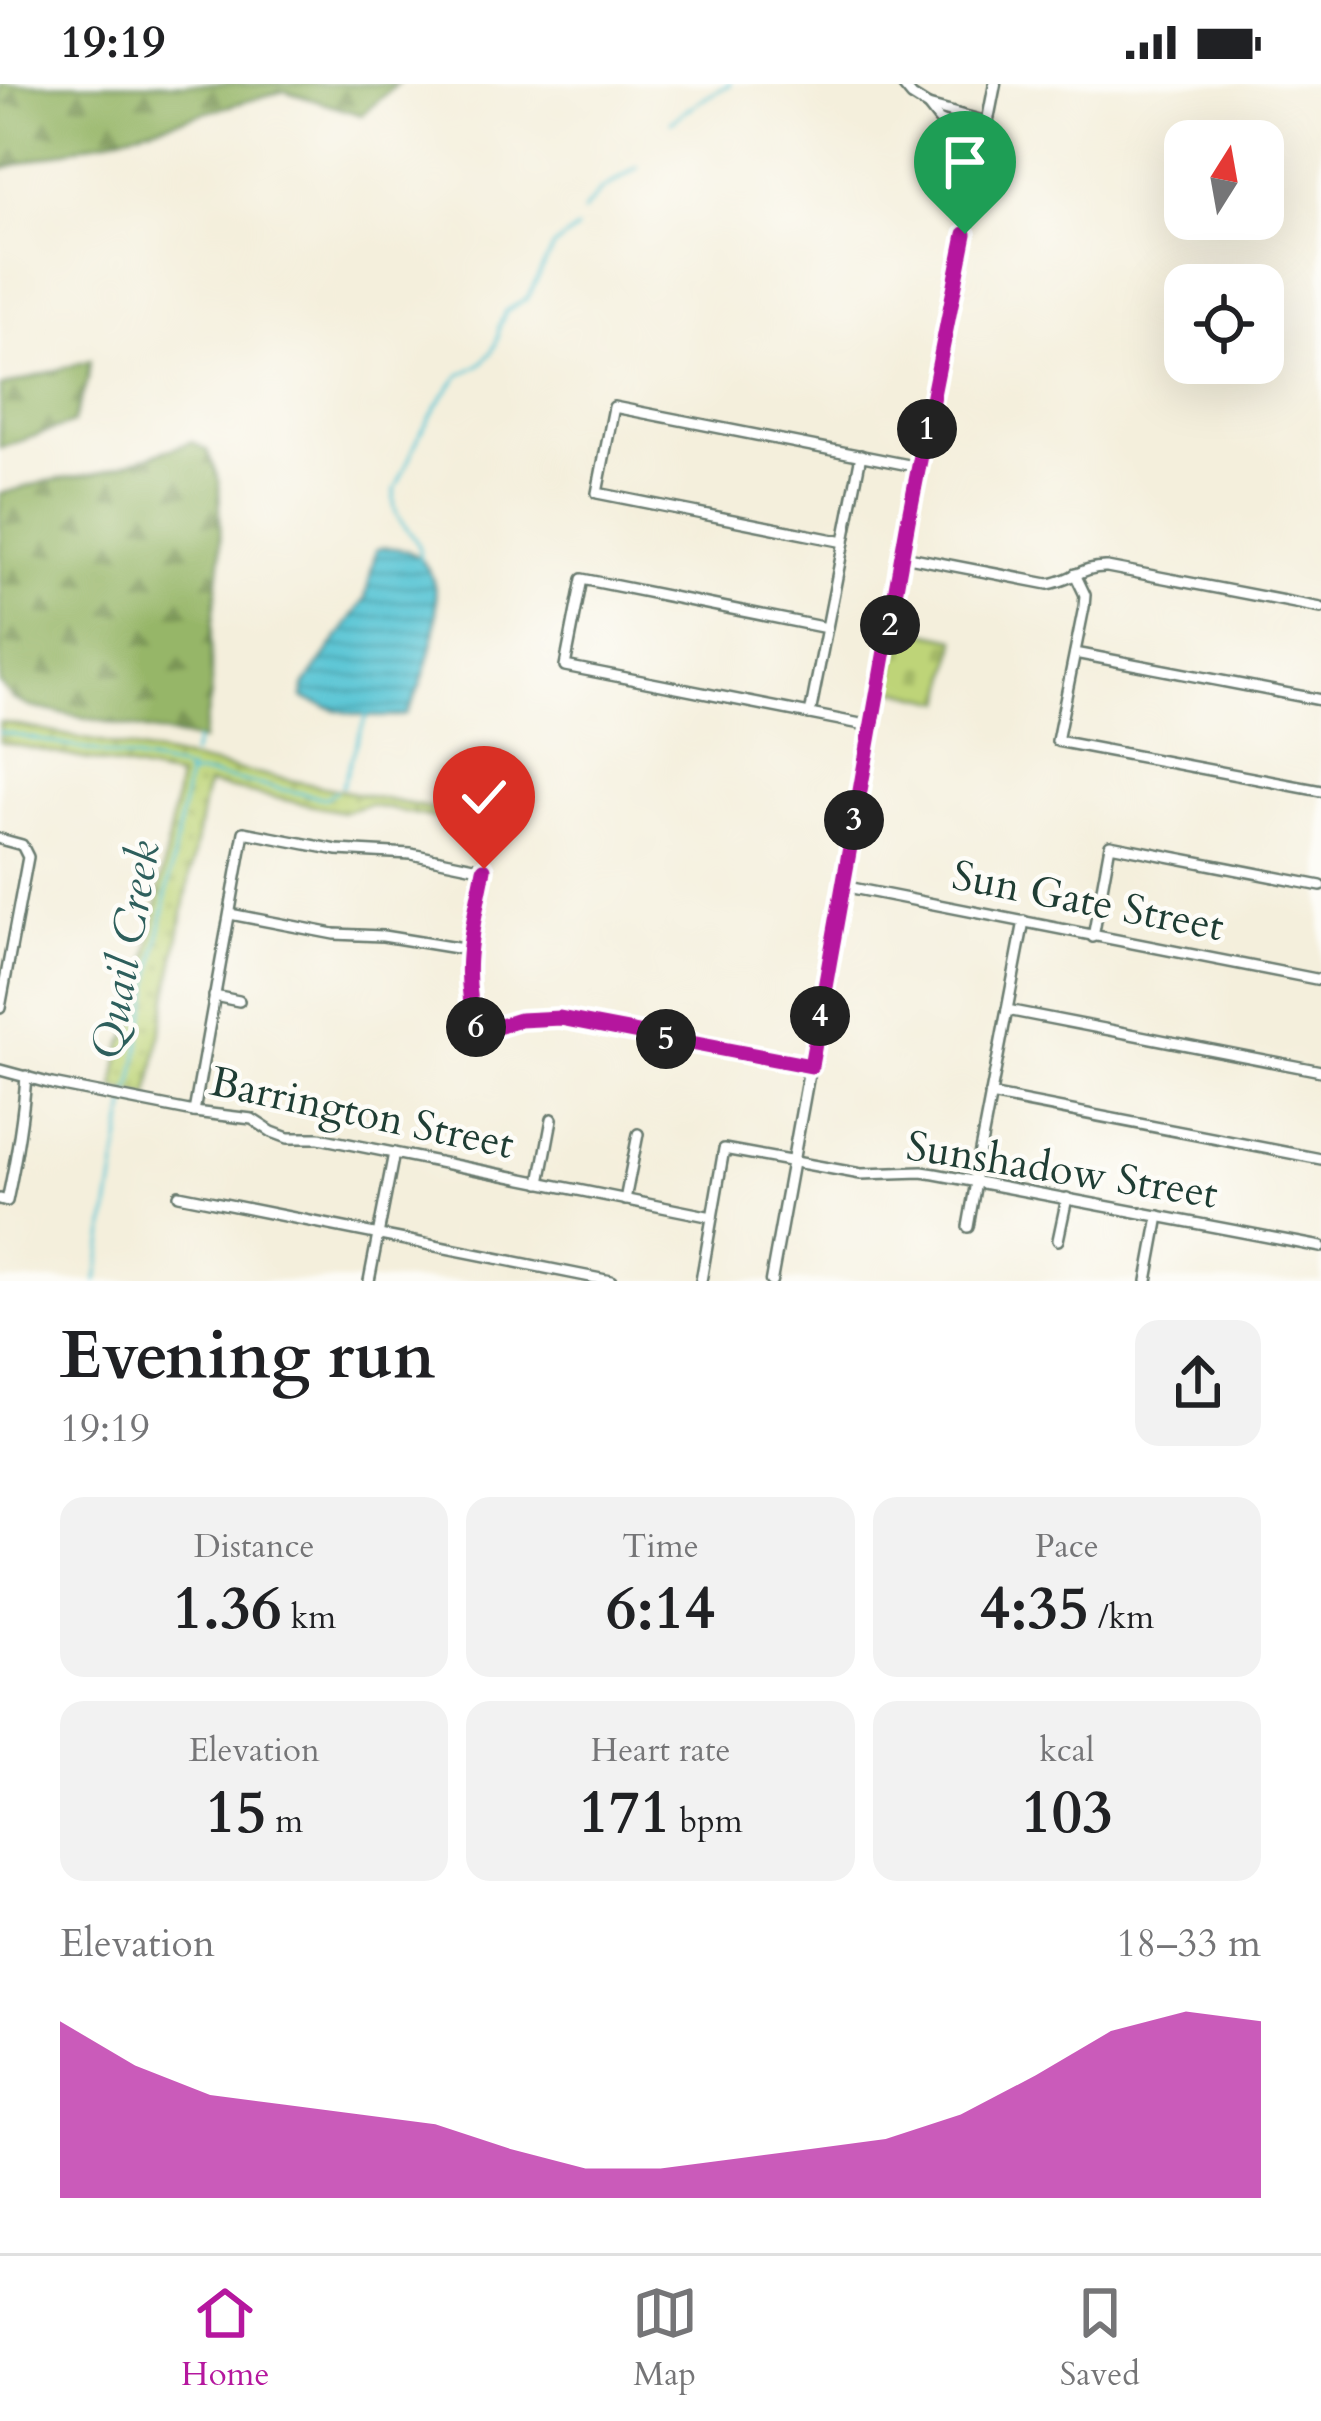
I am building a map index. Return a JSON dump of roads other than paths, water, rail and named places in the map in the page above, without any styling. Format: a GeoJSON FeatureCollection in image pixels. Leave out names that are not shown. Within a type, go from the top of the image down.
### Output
{"type":"FeatureCollection","features":[{"type":"Feature","properties":{"kind":"main road"},"geometry":{"type":"LineString","coordinates":[[771,1281],[919,467],[995,84]]}},
{"type":"Feature","properties":{"kind":"street"},"geometry":{"type":"LineString","coordinates":[[902,84],[938,120],[970,130],[986,127]]}},
{"type":"Feature","properties":{"kind":"street"},"geometry":{"type":"LineString","coordinates":[[844,542],[597,493],[614,407],[919,467]]}},
{"type":"Feature","properties":{"kind":"street"},"geometry":{"type":"LineString","coordinates":[[810,714],[861,455]]}},
{"type":"Feature","properties":{"kind":"street"},"geometry":{"type":"LineString","coordinates":[[903,556],[1048,584],[1092,566],[1107,567],[1321,608]]}},
{"type":"Feature","properties":{"kind":"street"},"geometry":{"type":"LineString","coordinates":[[1076,574],[1085,595],[1058,741],[1321,791]]}},
{"type":"Feature","properties":{"kind":"street"},"geometry":{"type":"LineString","coordinates":[[827,628],[582,579],[565,666],[871,726]]}},
{"type":"Feature","properties":{"kind":"street"},"geometry":{"type":"LineString","coordinates":[[1075,653],[1321,700]]}},
{"type":"Feature","properties":{"kind":"street"},"geometry":{"type":"LineString","coordinates":[[194,1112],[244,832],[337,850],[411,854],[484,869],[469,950],[473,1035],[520,1020],[560,1018],[811,1066]]}},
{"type":"Feature","properties":{"kind":"street"},"geometry":{"type":"LineString","coordinates":[[0,839],[22,845],[28,860],[0,1008]]}},
{"type":"Feature","properties":{"kind":"street"},"geometry":{"type":"LineString","coordinates":[[1093,937],[1110,845],[1321,886]]}},
{"type":"Feature","properties":{"kind":"street","name":"Sun Gate Street"},"geometry":{"type":"LineString","coordinates":[[842,886],[1321,980]]}},
{"type":"Feature","properties":{"kind":"street"},"geometry":{"type":"LineString","coordinates":[[230,914],[334,934],[383,936],[469,950]]}},
{"type":"Feature","properties":{"kind":"street"},"geometry":{"type":"LineString","coordinates":[[968,1227],[1024,921]]}},
{"type":"Feature","properties":{"kind":"street"},"geometry":{"type":"LineString","coordinates":[[214,996],[239,1001]]}},
{"type":"Feature","properties":{"kind":"street"},"geometry":{"type":"LineString","coordinates":[[1006,1010],[1321,1071]]}},
{"type":"Feature","properties":{"kind":"street","name":"Barrington Street"},"geometry":{"type":"LineString","coordinates":[[0,1070],[115,1097],[252,1119],[279,1136],[319,1138],[712,1217]]}},
{"type":"Feature","properties":{"kind":"street"},"geometry":{"type":"LineString","coordinates":[[4,1200],[23,1126],[26,1076]]}},
{"type":"Feature","properties":{"kind":"street"},"geometry":{"type":"LineString","coordinates":[[990,1095],[1321,1159]]}},
{"type":"Feature","properties":{"kind":"street"},"geometry":{"type":"LineString","coordinates":[[540,1183],[552,1119]]}},
{"type":"Feature","properties":{"kind":"street"},"geometry":{"type":"LineString","coordinates":[[626,1200],[638,1134]]}},
{"type":"Feature","properties":{"kind":"street","name":"Sunshadow Street"},"geometry":{"type":"LineString","coordinates":[[712,1217],[724,1149],[861,1174],[922,1172],[1321,1247]]}},
{"type":"Feature","properties":{"kind":"street"},"geometry":{"type":"LineString","coordinates":[[369,1281],[394,1153]]}},
{"type":"Feature","properties":{"kind":"street"},"geometry":{"type":"LineString","coordinates":[[179,1195],[611,1281]]}},
{"type":"Feature","properties":{"kind":"street"},"geometry":{"type":"LineString","coordinates":[[1058,1240],[1067,1198]]}},
{"type":"Feature","properties":{"kind":"street"},"geometry":{"type":"LineString","coordinates":[[1147,1281],[1160,1216]]}},
{"type":"Feature","properties":{"kind":"street"},"geometry":{"type":"LineString","coordinates":[[700,1281],[712,1217]]}},
{"type":"Feature","properties":{"kind":"water"},"geometry":{"type":"Polygon","coordinates":[[[376,550],[408,552],[426,566],[434,587],[433,642],[406,715],[353,714],[303,698],[304,686],[365,599],[376,550]]]}},
{"type":"Feature","properties":{"kind":"waterway","name":"Quail Creek"},"geometry":{"type":"LineString","coordinates":[[671,122],[730,84]]}},
{"type":"Feature","properties":{"kind":"waterway","name":"Quail Creek"},"geometry":{"type":"LineString","coordinates":[[583,212],[599,192],[638,167]]}},
{"type":"Feature","properties":{"kind":"waterway","name":"Quail Creek"},"geometry":{"type":"LineString","coordinates":[[397,486],[442,398],[459,376],[492,352],[506,311],[527,299],[553,247],[577,229]]}},
{"type":"Feature","properties":{"kind":"waterway","name":"Quail Creek"},"geometry":{"type":"LineString","coordinates":[[395,489],[396,512],[417,543],[419,562]]}},
{"type":"Feature","properties":{"kind":"waterway","name":"Quail Creek"},"geometry":{"type":"LineString","coordinates":[[342,786],[367,713]]}},
{"type":"Feature","properties":{"kind":"waterway"},"geometry":{"type":"LineString","coordinates":[[0,732],[182,769],[187,776]]}},
{"type":"Feature","properties":{"kind":"waterway"},"geometry":{"type":"LineString","coordinates":[[192,755],[196,741]]}},
{"type":"Feature","properties":{"kind":"waterway","name":"Quail Creek"},"geometry":{"type":"LineString","coordinates":[[97,1281],[189,769]]}},
{"type":"Feature","properties":{"kind":"waterway","name":"Quail Creek"},"geometry":{"type":"LineString","coordinates":[[189,777],[209,775],[325,798],[336,792]]}}]}
